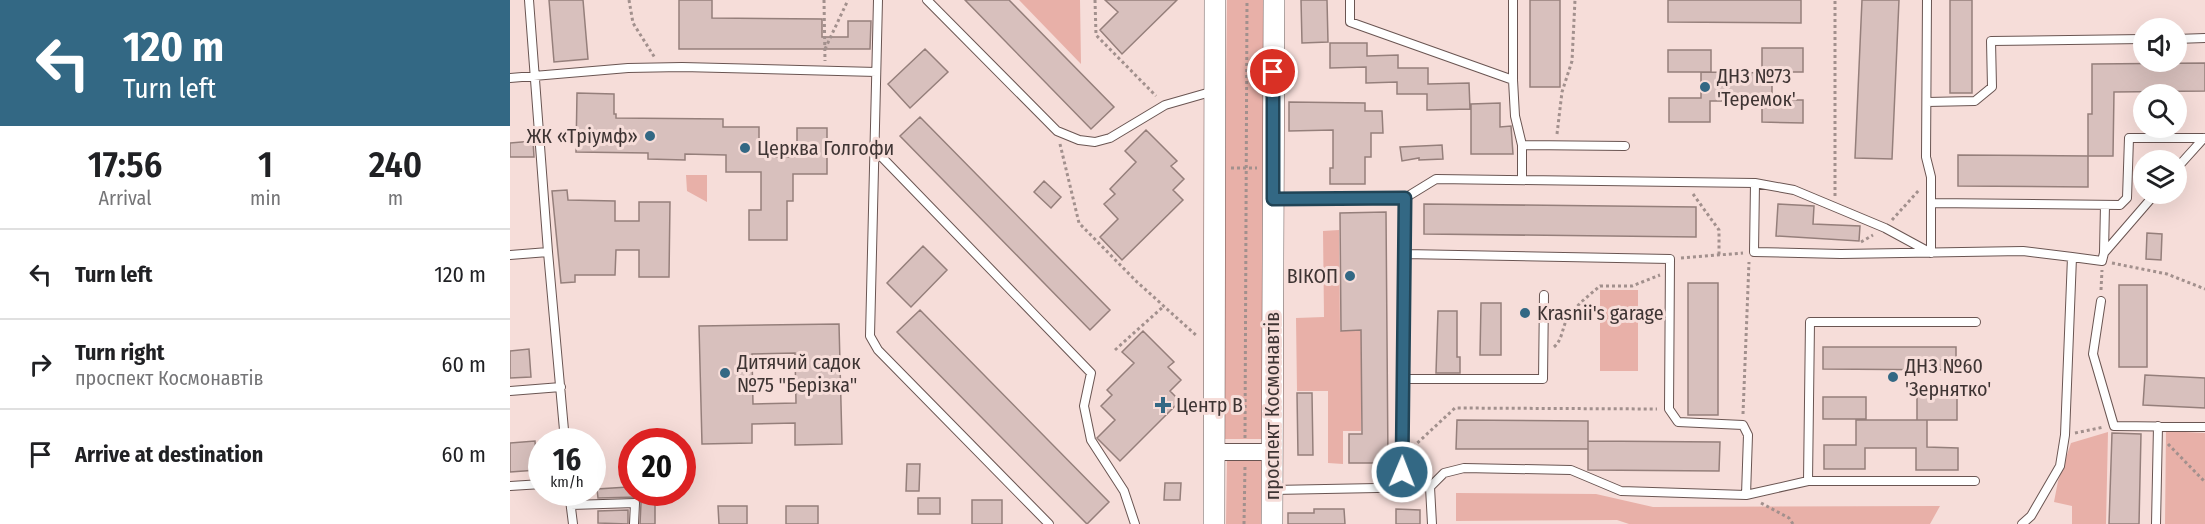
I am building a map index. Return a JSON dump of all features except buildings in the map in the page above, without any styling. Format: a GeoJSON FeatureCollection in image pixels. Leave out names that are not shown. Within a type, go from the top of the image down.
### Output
{"type":"FeatureCollection","features":[{"type":"Feature","properties":{"kind":"street"},"geometry":{"type":"LineString","coordinates":[[1214,524],[1215,0]]}},
{"type":"Feature","properties":{"kind":"street","name":"проспект Космонавтів"},"geometry":{"type":"LineString","coordinates":[[1272,524],[1274,0]]}},
{"type":"Feature","properties":{"kind":"street"},"geometry":{"type":"LineString","coordinates":[[1214,452],[1271,452]]}},
{"type":"Feature","properties":{"kind":"lane"},"geometry":{"type":"LineString","coordinates":[[530,0],[548,252],[564,428]]}},
{"type":"Feature","properties":{"kind":"lane"},"geometry":{"type":"LineString","coordinates":[[878,0],[870,336],[878,350],[1049,524]]}},
{"type":"Feature","properties":{"kind":"lane"},"geometry":{"type":"LineString","coordinates":[[927,0],[1057,131],[1079,140],[1095,142],[1110,138],[1165,105],[1215,91]]}},
{"type":"Feature","properties":{"kind":"lane"},"geometry":{"type":"LineString","coordinates":[[1350,0],[1350,22],[1513,80]]}},
{"type":"Feature","properties":{"kind":"lane"},"geometry":{"type":"LineString","coordinates":[[1513,0],[1513,80],[1515,116],[1522,145],[1522,180]]}},
{"type":"Feature","properties":{"kind":"lane"},"geometry":{"type":"LineString","coordinates":[[1927,0],[1926,157],[1930,177],[1931,253]]}},
{"type":"Feature","properties":{"kind":"lane"},"geometry":{"type":"LineString","coordinates":[[2187,39],[2205,38]]}},
{"type":"Feature","properties":{"kind":"lane"},"geometry":{"type":"LineString","coordinates":[[1927,102],[1974,101],[1992,87],[1990,41],[2133,39]]}},
{"type":"Feature","properties":{"kind":"lane"},"geometry":{"type":"LineString","coordinates":[[510,78],[662,67],[876,72]]}},
{"type":"Feature","properties":{"kind":"lane"},"geometry":{"type":"LineString","coordinates":[[1931,203],[2120,205],[2127,198],[2129,138],[2204,138]]}},
{"type":"Feature","properties":{"kind":"lane"},"geometry":{"type":"LineString","coordinates":[[2187,157],[2204,138]]}},
{"type":"Feature","properties":{"kind":"lane"},"geometry":{"type":"LineString","coordinates":[[1522,145],[1624,146]]}},
{"type":"Feature","properties":{"kind":"lane"},"geometry":{"type":"LineString","coordinates":[[874,149],[1091,373],[1083,406],[1091,440],[1124,491],[1136,524]]}},
{"type":"Feature","properties":{"kind":"lane"},"geometry":{"type":"LineString","coordinates":[[1273,199],[1405,198],[1436,179],[1755,183],[1794,190],[1885,228],[1931,253]]}},
{"type":"Feature","properties":{"kind":"lane"},"geometry":{"type":"LineString","coordinates":[[1755,183],[1754,252],[2023,251],[2072,257],[2103,257]]}},
{"type":"Feature","properties":{"kind":"lane"},"geometry":{"type":"LineString","coordinates":[[1402,487],[1405,198]]}},
{"type":"Feature","properties":{"kind":"lane"},"geometry":{"type":"LineString","coordinates":[[2103,257],[2147,204]]}},
{"type":"Feature","properties":{"kind":"lane"},"geometry":{"type":"LineString","coordinates":[[2103,257],[2105,205]]}},
{"type":"Feature","properties":{"kind":"lane"},"geometry":{"type":"LineString","coordinates":[[510,255],[548,252]]}},
{"type":"Feature","properties":{"kind":"lane"},"geometry":{"type":"LineString","coordinates":[[1404,254],[1670,259],[1669,409],[1678,422],[1743,425],[1748,435],[1746,495]]}},
{"type":"Feature","properties":{"kind":"lane"},"geometry":{"type":"LineString","coordinates":[[2022,524],[2031,516],[2060,466],[2065,435],[2072,257]]}},
{"type":"Feature","properties":{"kind":"lane"},"geometry":{"type":"LineString","coordinates":[[1403,379],[1543,379],[1544,295]]}},
{"type":"Feature","properties":{"kind":"lane"},"geometry":{"type":"LineString","coordinates":[[2101,301],[2093,354],[2114,426],[2159,430],[2205,427]]}},
{"type":"Feature","properties":{"kind":"lane"},"geometry":{"type":"LineString","coordinates":[[1808,481],[1810,322],[1977,322]]}},
{"type":"Feature","properties":{"kind":"lane"},"geometry":{"type":"LineString","coordinates":[[510,391],[561,387]]}},
{"type":"Feature","properties":{"kind":"lane"},"geometry":{"type":"LineString","coordinates":[[2156,524],[2159,430]]}},
{"type":"Feature","properties":{"kind":"lane"},"geometry":{"type":"LineString","coordinates":[[1272,490],[1430,487],[1444,473],[1464,468],[1571,470],[1621,491],[1746,495],[1808,481],[1975,481]]}},
{"type":"Feature","properties":{"kind":"lane"},"geometry":{"type":"LineString","coordinates":[[510,486],[528,485]]}},
{"type":"Feature","properties":{"kind":"lane"},"geometry":{"type":"LineString","coordinates":[[1430,487],[1432,524]]}},
{"type":"Feature","properties":{"kind":"lane"},"geometry":{"type":"LineString","coordinates":[[606,504],[635,503],[634,524]]}},
{"type":"Feature","properties":{"kind":"lane"},"geometry":{"type":"LineString","coordinates":[[571,506],[573,524]]}},
{"type":"Feature","properties":{"kind":"path"},"geometry":{"type":"LineString","coordinates":[[629,0],[633,23],[662,67]]}},
{"type":"Feature","properties":{"kind":"path"},"geometry":{"type":"LineString","coordinates":[[824,0],[825,70]]}},
{"type":"Feature","properties":{"kind":"path"},"geometry":{"type":"LineString","coordinates":[[825,50],[848,0]]}},
{"type":"Feature","properties":{"kind":"path"},"geometry":{"type":"LineString","coordinates":[[1095,0],[1096,35],[1165,105]]}},
{"type":"Feature","properties":{"kind":"path"},"geometry":{"type":"LineString","coordinates":[[1244,524],[1247,0]]}},
{"type":"Feature","properties":{"kind":"path"},"geometry":{"type":"LineString","coordinates":[[1557,145],[1562,92],[1572,61],[1575,0]]}},
{"type":"Feature","properties":{"kind":"path"},"geometry":{"type":"LineString","coordinates":[[1834,207],[1835,0]]}},
{"type":"Feature","properties":{"kind":"path"},"geometry":{"type":"LineString","coordinates":[[1057,131],[1079,223],[1204,343]]}},
{"type":"Feature","properties":{"kind":"path"},"geometry":{"type":"LineString","coordinates":[[1223,168],[1273,168]]}},
{"type":"Feature","properties":{"kind":"path"},"geometry":{"type":"LineString","coordinates":[[1684,183],[1719,230],[1719,256]]}},
{"type":"Feature","properties":{"kind":"path"},"geometry":{"type":"LineString","coordinates":[[1670,259],[1749,253],[1743,425]]}},
{"type":"Feature","properties":{"kind":"path"},"geometry":{"type":"LineString","coordinates":[[2101,301],[2103,257],[2167,274],[2205,289]]}},
{"type":"Feature","properties":{"kind":"path"},"geometry":{"type":"LineString","coordinates":[[1544,357],[1558,343],[1567,320],[1581,302],[1600,286],[1632,286],[1670,272]]}},
{"type":"Feature","properties":{"kind":"path"},"geometry":{"type":"LineString","coordinates":[[1115,350],[1164,306]]}},
{"type":"Feature","properties":{"kind":"path"},"geometry":{"type":"LineString","coordinates":[[1402,456],[1455,408],[1669,409]]}},
{"type":"Feature","properties":{"kind":"path"},"geometry":{"type":"LineString","coordinates":[[2065,435],[2114,426]]}},
{"type":"Feature","properties":{"kind":"path"},"geometry":{"type":"LineString","coordinates":[[2159,430],[2205,482]]}},
{"type":"Feature","properties":{"kind":"path"},"geometry":{"type":"LineString","coordinates":[[1746,495],[1789,518],[1793,524]]}},
{"type":"Feature","properties":{"kind":"shaded area"},"geometry":{"type":"Polygon","coordinates":[[[1019,0],[1080,0],[1081,64],[1019,0]]]}},
{"type":"Feature","properties":{"kind":"shaded area"},"geometry":{"type":"Polygon","coordinates":[[[1227,0],[1267,0],[1265,439],[1222,439],[1227,0]]]}},
{"type":"Feature","properties":{"kind":"shaded area"},"geometry":{"type":"Polygon","coordinates":[[[686,175],[707,175],[707,202],[687,191],[686,175]]]}},
{"type":"Feature","properties":{"kind":"shaded area"},"geometry":{"type":"Polygon","coordinates":[[[1339,230],[1340,331],[1361,331],[1361,431],[1343,431],[1343,464],[1328,463],[1328,391],[1297,391],[1296,318],[1324,317],[1323,231],[1339,230]]]}},
{"type":"Feature","properties":{"kind":"shaded area"},"geometry":{"type":"Polygon","coordinates":[[[1600,290],[1638,290],[1638,371],[1600,371],[1600,290]]]}},
{"type":"Feature","properties":{"kind":"shaded area"},"geometry":{"type":"Polygon","coordinates":[[[2166,431],[2205,433],[2205,524],[2165,524],[2166,431]]]}},
{"type":"Feature","properties":{"kind":"shaded area"},"geometry":{"type":"Polygon","coordinates":[[[2108,432],[2106,524],[2072,524],[2072,506],[2054,502],[2058,481],[2071,443],[2108,432]]]}},
{"type":"Feature","properties":{"kind":"shaded area"},"geometry":{"type":"Polygon","coordinates":[[[1266,457],[1266,524],[1226,524],[1227,458],[1266,457]]]}},
{"type":"Feature","properties":{"kind":"shaded area"},"geometry":{"type":"Polygon","coordinates":[[[1456,493],[1596,494],[1653,507],[1940,506],[1930,524],[1629,524],[1617,520],[1456,521],[1456,493]]]}},
{"type":"Feature","properties":{"kind":"place","name":"ДНЗ №73 'Теремок'"},"geometry":{"type":"Point","coordinates":[1705,87]}},
{"type":"Feature","properties":{"kind":"place","name":"ЖК «Тріумф»"},"geometry":{"type":"Point","coordinates":[650,136]}},
{"type":"Feature","properties":{"kind":"place","name":"Церква Голгофи"},"geometry":{"type":"Point","coordinates":[745,148]}},
{"type":"Feature","properties":{"kind":"place","name":"ВІКОП"},"geometry":{"type":"Point","coordinates":[1350,276]}},
{"type":"Feature","properties":{"kind":"place","name":"Krasnii's garage"},"geometry":{"type":"Point","coordinates":[1525,313]}},
{"type":"Feature","properties":{"kind":"place","name":"Дитячий садок №75 \"Берізка\""},"geometry":{"type":"Point","coordinates":[725,373]}},
{"type":"Feature","properties":{"kind":"place","name":"ДНЗ №60 'Зернятко'"},"geometry":{"type":"Point","coordinates":[1893,377]}},
{"type":"Feature","properties":{"kind":"place","name":"Центр В"},"geometry":{"type":"Point","coordinates":[1163,405]}},
{"type":"Feature","properties":{"kind":"route"},"geometry":{"type":"LineString","coordinates":[[1273,72],[1273,199],[1405,198],[1402,472]]}}]}
